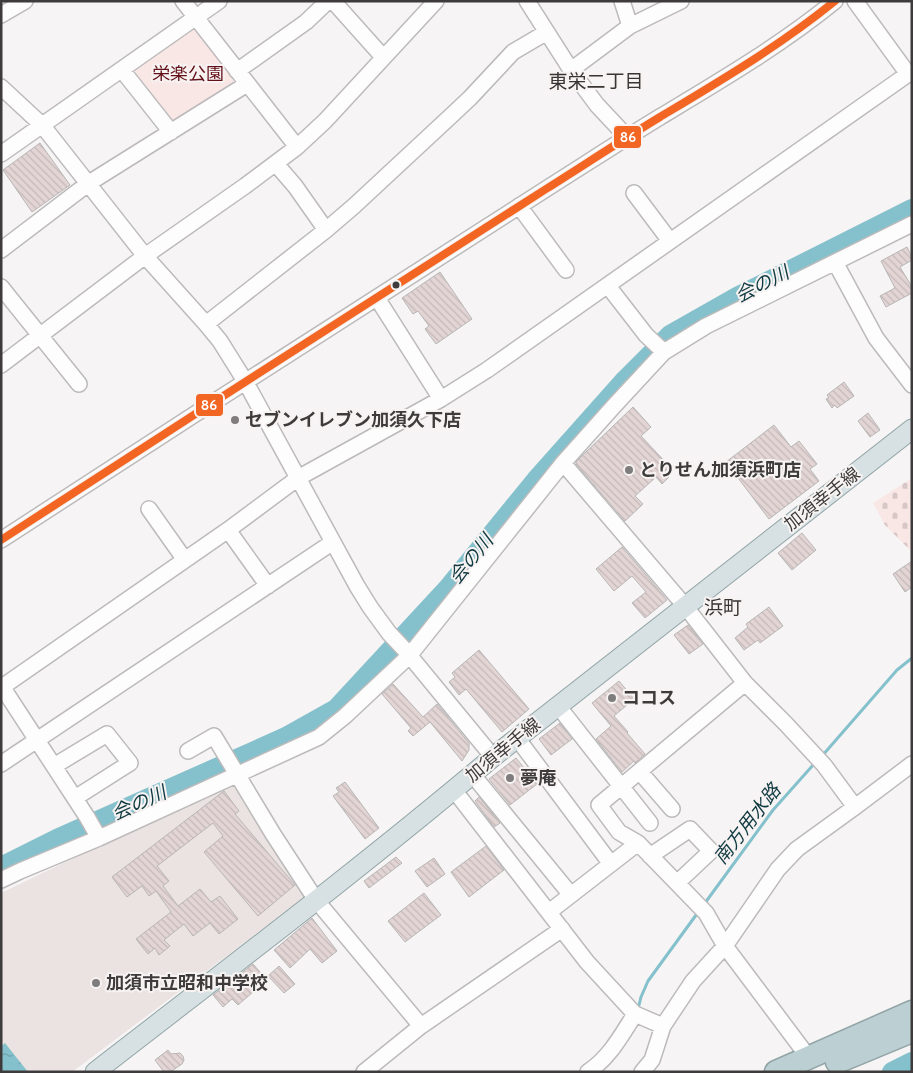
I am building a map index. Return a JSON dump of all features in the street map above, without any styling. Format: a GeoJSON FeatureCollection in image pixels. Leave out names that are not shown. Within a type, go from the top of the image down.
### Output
{"type":"FeatureCollection","features":[{"type":"Feature","properties":{"kind":"highway"},"geometry":{"type":"LineString","coordinates":[[811,1065],[912,1012]]}},
{"type":"Feature","properties":{"kind":"highway"},"geometry":{"type":"LineString","coordinates":[[776,1072],[811,1065],[912,1030]]}},
{"type":"Feature","properties":{"kind":"main road","name":"加須幸手線"},"geometry":{"type":"LineString","coordinates":[[96,1072],[316,900],[517,738],[912,429]]}},
{"type":"Feature","properties":{"kind":"street"},"geometry":{"type":"LineString","coordinates":[[1,15],[25,1]]}},
{"type":"Feature","properties":{"kind":"street"},"geometry":{"type":"LineString","coordinates":[[182,1],[297,147]]}},
{"type":"Feature","properties":{"kind":"street"},"geometry":{"type":"LineString","coordinates":[[1,154],[219,1]]}},
{"type":"Feature","properties":{"kind":"street"},"geometry":{"type":"LineString","coordinates":[[237,71],[306,22],[328,1]]}},
{"type":"Feature","properties":{"kind":"street"},"geometry":{"type":"LineString","coordinates":[[333,1],[383,57]]}},
{"type":"Feature","properties":{"kind":"street"},"geometry":{"type":"LineString","coordinates":[[1,365],[145,256],[276,164],[297,147],[325,120],[436,1]]}},
{"type":"Feature","properties":{"kind":"street"},"geometry":{"type":"LineString","coordinates":[[527,1],[571,70],[597,105],[628,137]]}},
{"type":"Feature","properties":{"kind":"street"},"geometry":{"type":"LineString","coordinates":[[622,1],[630,26]]}},
{"type":"Feature","properties":{"kind":"street"},"geometry":{"type":"LineString","coordinates":[[571,70],[630,26],[680,1]]}},
{"type":"Feature","properties":{"kind":"street"},"geometry":{"type":"LineString","coordinates":[[1,540],[244,381],[757,57],[820,14],[835,1]]}},
{"type":"Feature","properties":{"kind":"street"},"geometry":{"type":"LineString","coordinates":[[99,838],[2,686],[228,530],[298,478],[441,399],[487,370],[908,74],[855,1]]}},
{"type":"Feature","properties":{"kind":"street"},"geometry":{"type":"LineString","coordinates":[[206,324],[354,206],[465,103],[513,52],[547,32]]}},
{"type":"Feature","properties":{"kind":"street"},"geometry":{"type":"LineString","coordinates":[[122,70],[171,132]]}},
{"type":"Feature","properties":{"kind":"street"},"geometry":{"type":"LineString","coordinates":[[1,250],[89,183],[247,84]]}},
{"type":"Feature","properties":{"kind":"street"},"geometry":{"type":"LineString","coordinates":[[1,87],[42,125],[145,256],[220,341],[370,607],[389,633],[493,757]]}},
{"type":"Feature","properties":{"kind":"street"},"geometry":{"type":"LineString","coordinates":[[276,164],[295,186],[326,230]]}},
{"type":"Feature","properties":{"kind":"street"},"geometry":{"type":"LineString","coordinates":[[634,193],[670,241]]}},
{"type":"Feature","properties":{"kind":"street"},"geometry":{"type":"LineString","coordinates":[[519,206],[566,270]]}},
{"type":"Feature","properties":{"kind":"street"},"geometry":{"type":"LineString","coordinates":[[1,880],[99,838],[319,737],[345,716],[407,653],[564,463],[613,406],[664,352],[706,326],[912,224]]}},
{"type":"Feature","properties":{"kind":"street"},"geometry":{"type":"LineString","coordinates":[[835,262],[876,338],[912,385]]}},
{"type":"Feature","properties":{"kind":"street"},"geometry":{"type":"LineString","coordinates":[[1,286],[79,384]]}},
{"type":"Feature","properties":{"kind":"street"},"geometry":{"type":"LineString","coordinates":[[608,286],[646,335],[664,352]]}},
{"type":"Feature","properties":{"kind":"street"},"geometry":{"type":"LineString","coordinates":[[377,298],[441,399]]}},
{"type":"Feature","properties":{"kind":"street"},"geometry":{"type":"LineString","coordinates":[[564,463],[685,606],[745,683],[824,765],[855,807]]}},
{"type":"Feature","properties":{"kind":"street"},"geometry":{"type":"LineString","coordinates":[[149,509],[185,560]]}},
{"type":"Feature","properties":{"kind":"street"},"geometry":{"type":"LineString","coordinates":[[228,530],[268,586]]}},
{"type":"Feature","properties":{"kind":"street"},"geometry":{"type":"LineString","coordinates":[[1,764],[333,542]]}},
{"type":"Feature","properties":{"kind":"street"},"geometry":{"type":"LineString","coordinates":[[745,683],[600,806],[619,832],[638,843],[706,913],[725,946],[811,1065]]}},
{"type":"Feature","properties":{"kind":"street"},"geometry":{"type":"LineString","coordinates":[[558,706],[650,823]]}},
{"type":"Feature","properties":{"kind":"street"},"geometry":{"type":"LineString","coordinates":[[54,766],[107,734],[130,763],[75,798]]}},
{"type":"Feature","properties":{"kind":"street"},"geometry":{"type":"LineString","coordinates":[[188,751],[214,736],[273,834],[316,900],[421,1026]]}},
{"type":"Feature","properties":{"kind":"street"},"geometry":{"type":"LineString","coordinates":[[517,738],[611,864]]}},
{"type":"Feature","properties":{"kind":"street"},"geometry":{"type":"LineString","coordinates":[[642,1072],[652,1060],[663,1026],[693,982],[725,946],[778,869],[797,849],[912,764]]}},
{"type":"Feature","properties":{"kind":"street"},"geometry":{"type":"LineString","coordinates":[[640,772],[672,809]]}},
{"type":"Feature","properties":{"kind":"street"},"geometry":{"type":"LineString","coordinates":[[472,774],[571,895]]}},
{"type":"Feature","properties":{"kind":"street"},"geometry":{"type":"LineString","coordinates":[[454,790],[587,962],[634,1014],[663,1026]]}},
{"type":"Feature","properties":{"kind":"street"},"geometry":{"type":"LineString","coordinates":[[650,856],[690,829],[711,851],[677,883]]}},
{"type":"Feature","properties":{"kind":"street"},"geometry":{"type":"LineString","coordinates":[[548,912],[638,843]]}},
{"type":"Feature","properties":{"kind":"street"},"geometry":{"type":"LineString","coordinates":[[364,1072],[421,1026],[562,929]]}},
{"type":"Feature","properties":{"kind":"street"},"geometry":{"type":"LineString","coordinates":[[588,1072],[598,1065],[616,1045],[634,1014]]}},
{"type":"Feature","properties":{"kind":"shaded area","name":"加須市立昭和中学校"},"geometry":{"type":"Polygon","coordinates":[[[234,781],[308,895],[72,1072],[1,1072],[1,893],[234,781]]]}},
{"type":"Feature","properties":{"kind":"green space","name":"栄楽公園"},"geometry":{"type":"Polygon","coordinates":[[[192,30],[198,30],[236,79],[235,85],[174,124],[132,72],[192,30]]]}},
{"type":"Feature","properties":{"kind":"green space"},"geometry":{"type":"Polygon","coordinates":[[[912,478],[912,552],[885,525],[873,503],[912,478]]]}},
{"type":"Feature","properties":{"kind":"water"},"geometry":{"type":"Polygon","coordinates":[[[5,1043],[28,1072],[1,1072],[1,1046],[5,1043]]]}},
{"type":"Feature","properties":{"kind":"building"},"geometry":{"type":"Polygon","coordinates":[[[40,143],[70,185],[32,212],[3,170],[40,143]]]}},
{"type":"Feature","properties":{"kind":"building"},"geometry":{"type":"Polygon","coordinates":[[[907,247],[912,260],[900,267],[912,287],[912,293],[886,307],[880,296],[895,288],[881,261],[907,247]]]}},
{"type":"Feature","properties":{"kind":"building"},"geometry":{"type":"Polygon","coordinates":[[[440,272],[472,319],[436,344],[425,329],[429,326],[418,311],[413,314],[402,298],[440,272]]]}},
{"type":"Feature","properties":{"kind":"building"},"geometry":{"type":"Polygon","coordinates":[[[844,382],[854,396],[837,408],[835,405],[832,408],[826,399],[829,398],[827,395],[844,382]]]}},
{"type":"Feature","properties":{"kind":"building"},"geometry":{"type":"Polygon","coordinates":[[[633,407],[651,427],[641,436],[670,467],[664,472],[669,477],[662,484],[656,477],[635,496],[643,504],[625,521],[576,462],[633,407]]]}},
{"type":"Feature","properties":{"kind":"building"},"geometry":{"type":"Polygon","coordinates":[[[868,413],[880,430],[870,437],[858,421],[868,413]]]}},
{"type":"Feature","properties":{"kind":"building"},"geometry":{"type":"Polygon","coordinates":[[[774,425],[791,447],[799,441],[817,464],[810,469],[819,481],[769,519],[726,462],[774,425]]]}},
{"type":"Feature","properties":{"kind":"building"},"geometry":{"type":"Polygon","coordinates":[[[802,533],[816,550],[792,570],[778,553],[802,533]]]}},
{"type":"Feature","properties":{"kind":"building"},"geometry":{"type":"Polygon","coordinates":[[[622,547],[667,600],[645,618],[632,603],[646,592],[632,576],[614,591],[596,569],[622,547]]]}},
{"type":"Feature","properties":{"kind":"building"},"geometry":{"type":"Polygon","coordinates":[[[912,561],[912,587],[905,592],[893,574],[912,561]]]}},
{"type":"Feature","properties":{"kind":"building"},"geometry":{"type":"Polygon","coordinates":[[[769,607],[783,626],[760,643],[758,640],[744,650],[735,638],[748,627],[746,624],[769,607]]]}},
{"type":"Feature","properties":{"kind":"building"},"geometry":{"type":"Polygon","coordinates":[[[688,625],[703,644],[689,654],[674,635],[688,625]]]}},
{"type":"Feature","properties":{"kind":"building"},"geometry":{"type":"Polygon","coordinates":[[[479,650],[529,709],[502,732],[466,689],[459,695],[449,682],[455,677],[452,673],[479,650]]]}},
{"type":"Feature","properties":{"kind":"building"},"geometry":{"type":"Polygon","coordinates":[[[619,681],[634,699],[614,716],[645,754],[622,772],[596,739],[611,726],[592,703],[619,681]]]}},
{"type":"Feature","properties":{"kind":"building"},"geometry":{"type":"Polygon","coordinates":[[[393,684],[423,717],[437,704],[469,743],[469,750],[462,761],[430,722],[413,736],[408,731],[411,728],[382,694],[393,684]]]}},
{"type":"Feature","properties":{"kind":"building"},"geometry":{"type":"Polygon","coordinates":[[[560,723],[572,739],[551,755],[539,739],[560,723]]]}},
{"type":"Feature","properties":{"kind":"building"},"geometry":{"type":"Polygon","coordinates":[[[516,758],[537,784],[510,805],[489,779],[516,758]]]}},
{"type":"Feature","properties":{"kind":"building"},"geometry":{"type":"Polygon","coordinates":[[[345,782],[379,828],[365,839],[333,796],[339,792],[336,788],[345,782]]]}},
{"type":"Feature","properties":{"kind":"building"},"geometry":{"type":"Polygon","coordinates":[[[224,791],[239,811],[235,814],[295,885],[258,916],[204,852],[223,836],[213,823],[157,866],[169,881],[163,886],[178,906],[200,889],[211,902],[220,896],[238,919],[219,934],[210,923],[193,936],[184,924],[164,940],[170,946],[159,955],[155,948],[148,954],[136,939],[171,912],[156,891],[149,896],[142,886],[127,897],[112,877],[224,791]]]}},
{"type":"Feature","properties":{"kind":"building"},"geometry":{"type":"Polygon","coordinates":[[[479,797],[500,823],[494,827],[475,801],[479,797]]]}},
{"type":"Feature","properties":{"kind":"building"},"geometry":{"type":"Polygon","coordinates":[[[486,846],[504,870],[469,897],[451,872],[486,846]]]}},
{"type":"Feature","properties":{"kind":"building"},"geometry":{"type":"Polygon","coordinates":[[[396,857],[402,863],[369,888],[364,881],[396,857]]]}},
{"type":"Feature","properties":{"kind":"building"},"geometry":{"type":"Polygon","coordinates":[[[434,858],[445,874],[427,887],[415,871],[434,858]]]}},
{"type":"Feature","properties":{"kind":"building"},"geometry":{"type":"Polygon","coordinates":[[[424,893],[441,915],[405,942],[388,921],[424,893]]]}},
{"type":"Feature","properties":{"kind":"building"},"geometry":{"type":"Polygon","coordinates":[[[312,918],[337,951],[322,963],[310,949],[290,968],[274,950],[312,918]]]}},
{"type":"Feature","properties":{"kind":"building"},"geometry":{"type":"Polygon","coordinates":[[[253,964],[267,980],[238,1005],[232,999],[223,1007],[213,995],[253,964]]]}},
{"type":"Feature","properties":{"kind":"building"},"geometry":{"type":"Polygon","coordinates":[[[279,966],[295,984],[284,993],[268,976],[279,966]]]}},
{"type":"Feature","properties":{"kind":"building"},"geometry":{"type":"Polygon","coordinates":[[[168,1050],[171,1054],[180,1053],[184,1060],[182,1064],[170,1072],[164,1072],[155,1060],[168,1050]]]}},
{"type":"Feature","properties":{"kind":"waterway","name":"会の川"},"geometry":{"type":"LineString","coordinates":[[1,867],[57,839],[286,737],[336,709],[448,588],[536,480],[625,380],[670,335],[737,297],[912,209]]}},
{"type":"Feature","properties":{"kind":"waterway","name":"南方用水路"},"geometry":{"type":"LineString","coordinates":[[822,756],[897,670],[912,658]]}},
{"type":"Feature","properties":{"kind":"waterway","name":"南方用水路"},"geometry":{"type":"LineString","coordinates":[[705,903],[773,810],[814,764]]}},
{"type":"Feature","properties":{"kind":"waterway","name":"南方用水路"},"geometry":{"type":"LineString","coordinates":[[638,1009],[648,981],[699,911]]}},
{"type":"Feature","properties":{"kind":"waterway"},"geometry":{"type":"LineString","coordinates":[[892,1072],[912,1062]]}},
{"type":"Feature","properties":{"kind":"transit line","name":"86"},"geometry":{"type":"LineString","coordinates":[[1,540],[478,233],[750,62],[793,33],[835,1]]}},
{"type":"Feature","properties":{"kind":"place","name":"セブンイレブン加須久下店"},"geometry":{"type":"Point","coordinates":[235,420]}},
{"type":"Feature","properties":{"kind":"place","name":"とりせん加須浜町店"},"geometry":{"type":"Point","coordinates":[629,470]}},
{"type":"Feature","properties":{"kind":"place","name":"ココス"},"geometry":{"type":"Point","coordinates":[612,698]}},
{"type":"Feature","properties":{"kind":"place","name":"夢庵"},"geometry":{"type":"Point","coordinates":[510,778]}},
{"type":"Feature","properties":{"kind":"place","name":"加須市立昭和中学校"},"geometry":{"type":"Point","coordinates":[96,983]}},
{"type":"Feature","properties":{"kind":"district","name":"東栄二丁目"},"geometry":{"type":"Point","coordinates":[596,81]}},
{"type":"Feature","properties":{"kind":"district","name":"浜町"},"geometry":{"type":"Point","coordinates":[723,607]}}]}
